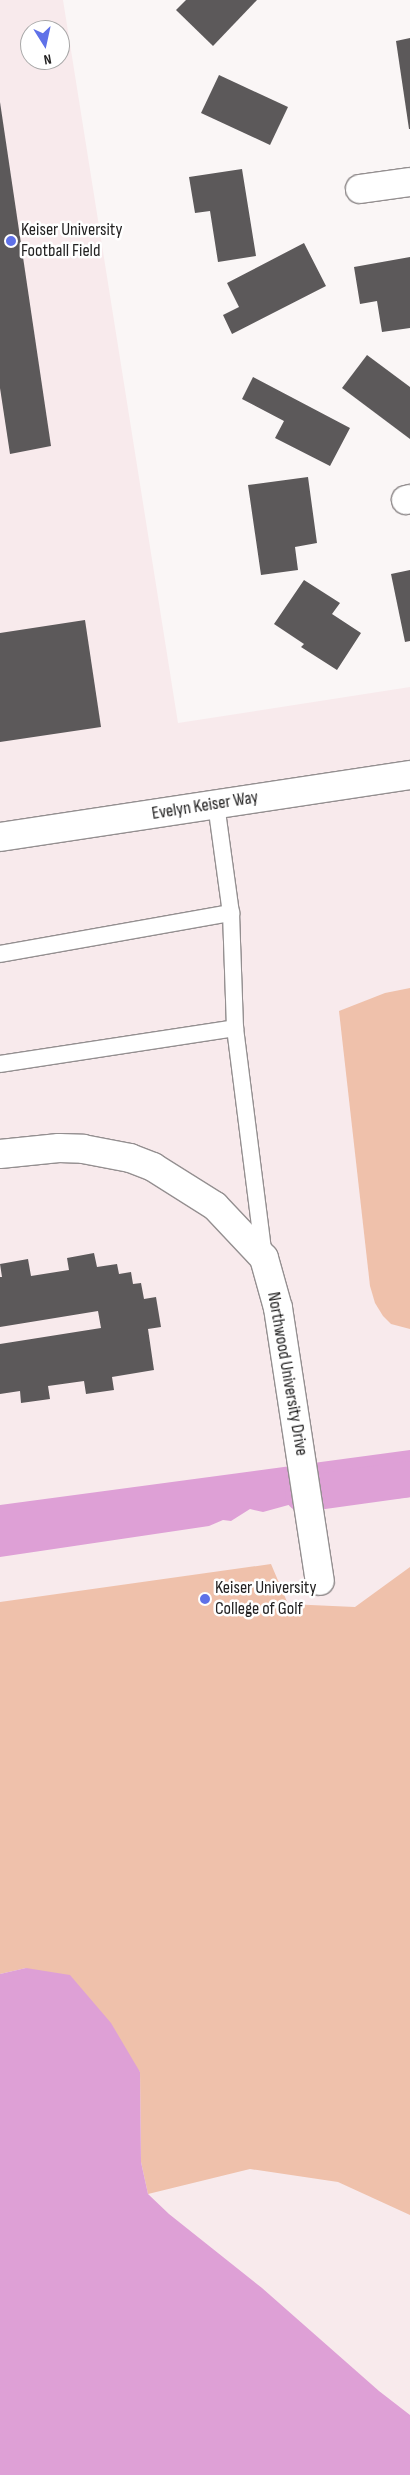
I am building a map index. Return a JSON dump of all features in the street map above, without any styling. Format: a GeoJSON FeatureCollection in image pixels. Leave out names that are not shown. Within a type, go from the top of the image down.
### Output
{"type":"FeatureCollection","features":[{"type":"Feature","properties":{"kind":"street"},"geometry":{"type":"LineString","coordinates":[[360,188],[410,182]]}},
{"type":"Feature","properties":{"kind":"street","name":"Evelyn Keiser Way"},"geometry":{"type":"LineString","coordinates":[[0,837],[410,775]]}},
{"type":"Feature","properties":{"kind":"street","name":"Northwood University Drive"},"geometry":{"type":"LineString","coordinates":[[0,1154],[83,1149],[130,1158],[153,1168],[215,1206],[264,1258],[278,1308],[320,1581]]}},
{"type":"Feature","properties":{"kind":"lane"},"geometry":{"type":"LineString","coordinates":[[216,804],[231,914],[235,1028],[264,1258]]}},
{"type":"Feature","properties":{"kind":"lane"},"geometry":{"type":"LineString","coordinates":[[0,954],[231,914]]}},
{"type":"Feature","properties":{"kind":"lane"},"geometry":{"type":"LineString","coordinates":[[0,1064],[235,1028]]}},
{"type":"Feature","properties":{"kind":"shaded area","name":"Keiser University College of Golf"},"geometry":{"type":"Polygon","coordinates":[[[0,0],[63,0],[66,20],[20,20],[20,70],[70,70],[70,44],[178,723],[410,687],[410,2475],[0,2475],[0,0]]]}},
{"type":"Feature","properties":{"kind":"shaded area"},"geometry":{"type":"Polygon","coordinates":[[[410,988],[410,1329],[391,1324],[383,1316],[375,1303],[370,1286],[339,1011],[385,993],[410,988]]]}},
{"type":"Feature","properties":{"kind":"shaded area"},"geometry":{"type":"Polygon","coordinates":[[[410,1450],[410,1497],[393,1499],[378,1496],[365,1484],[263,1512],[250,1509],[231,1521],[223,1520],[209,1526],[0,1557],[0,1505],[410,1450]]]}},
{"type":"Feature","properties":{"kind":"shaded area"},"geometry":{"type":"Polygon","coordinates":[[[271,1564],[288,1604],[355,1607],[410,1567],[410,2215],[338,2182],[250,2169],[148,2194],[141,2162],[140,2072],[26,1968],[0,1974],[0,1602],[271,1564]]]}},
{"type":"Feature","properties":{"kind":"shaded area"},"geometry":{"type":"Polygon","coordinates":[[[26,1968],[70,1975],[111,2023],[140,2072],[141,2162],[148,2194],[169,2214],[262,2288],[379,2391],[410,2415],[410,2475],[0,2475],[0,1974],[26,1968]]]}},
{"type":"Feature","properties":{"kind":"building"},"geometry":{"type":"Polygon","coordinates":[[[186,0],[257,0],[213,46],[176,10],[186,0]]]}},
{"type":"Feature","properties":{"kind":"building"},"geometry":{"type":"Polygon","coordinates":[[[410,38],[410,129],[409,129],[396,41],[410,38]]]}},
{"type":"Feature","properties":{"kind":"building"},"geometry":{"type":"Polygon","coordinates":[[[219,75],[288,107],[270,145],[201,113],[219,75]]]}},
{"type":"Feature","properties":{"kind":"building","name":"Keiser University Football Field"},"geometry":{"type":"Polygon","coordinates":[[[0,102],[51,446],[10,454],[0,388],[0,102]]]}},
{"type":"Feature","properties":{"kind":"building"},"geometry":{"type":"Polygon","coordinates":[[[242,169],[256,256],[218,262],[210,211],[195,213],[189,177],[242,169]]]}},
{"type":"Feature","properties":{"kind":"building"},"geometry":{"type":"Polygon","coordinates":[[[304,243],[326,286],[232,334],[223,315],[239,307],[227,283],[304,243]]]}},
{"type":"Feature","properties":{"kind":"building"},"geometry":{"type":"Polygon","coordinates":[[[410,257],[410,328],[382,332],[377,301],[360,304],[354,267],[410,257]]]}},
{"type":"Feature","properties":{"kind":"building"},"geometry":{"type":"Polygon","coordinates":[[[367,355],[410,387],[410,439],[342,388],[367,355]]]}},
{"type":"Feature","properties":{"kind":"building"},"geometry":{"type":"Polygon","coordinates":[[[253,377],[350,428],[330,466],[275,438],[284,421],[242,399],[253,377]]]}},
{"type":"Feature","properties":{"kind":"building"},"geometry":{"type":"Polygon","coordinates":[[[308,477],[317,543],[295,547],[298,570],[261,575],[248,485],[308,477]]]}},
{"type":"Feature","properties":{"kind":"building"},"geometry":{"type":"Polygon","coordinates":[[[410,570],[410,641],[405,642],[391,574],[410,570]]]}},
{"type":"Feature","properties":{"kind":"building"},"geometry":{"type":"Polygon","coordinates":[[[304,580],[340,603],[332,614],[361,633],[337,670],[301,647],[304,644],[274,624],[304,580]]]}},
{"type":"Feature","properties":{"kind":"building"},"geometry":{"type":"Polygon","coordinates":[[[85,620],[101,727],[0,742],[0,633],[85,620]]]}},
{"type":"Feature","properties":{"kind":"building"},"geometry":{"type":"Polygon","coordinates":[[[94,1253],[97,1267],[117,1264],[119,1274],[131,1272],[133,1284],[141,1283],[144,1299],[156,1297],[161,1327],[148,1329],[154,1370],[112,1377],[114,1390],[86,1394],[84,1381],[48,1386],[50,1399],[21,1403],[20,1391],[0,1394],[0,1344],[101,1328],[98,1311],[0,1327],[0,1277],[2,1277],[0,1264],[28,1259],[31,1276],[69,1270],[67,1258],[94,1253]]]}},
{"type":"Feature","properties":{"kind":"waterway"},"geometry":{"type":"LineString","coordinates":[[303,1494],[410,1479]]}},
{"type":"Feature","properties":{"kind":"place","name":"Keiser University Football Field"},"geometry":{"type":"Point","coordinates":[11,241]}},
{"type":"Feature","properties":{"kind":"place","name":"Keiser University College of Golf"},"geometry":{"type":"Point","coordinates":[205,1599]}}]}
